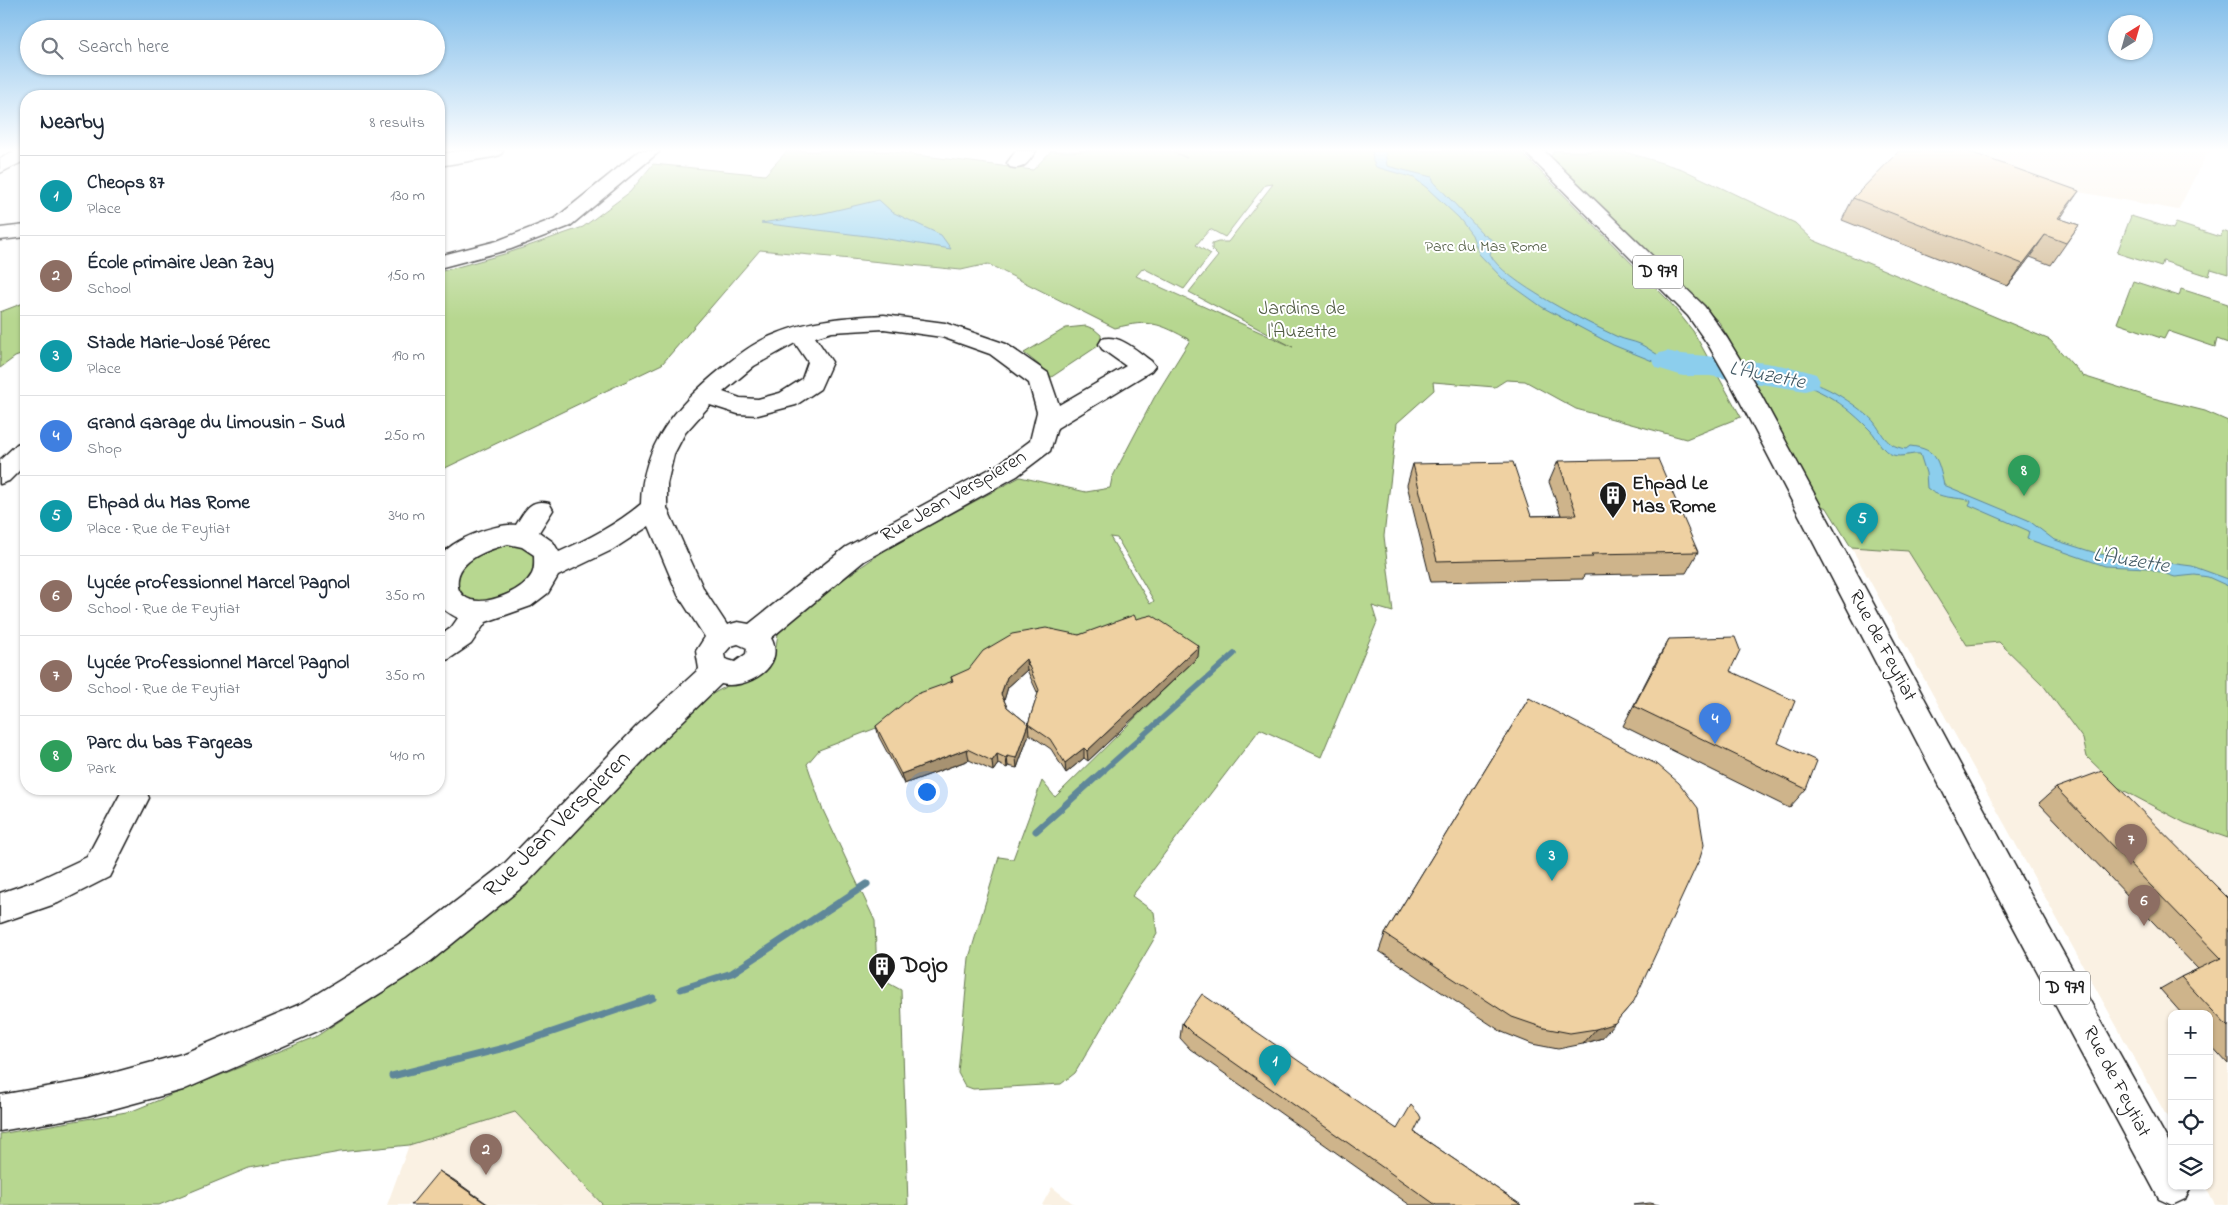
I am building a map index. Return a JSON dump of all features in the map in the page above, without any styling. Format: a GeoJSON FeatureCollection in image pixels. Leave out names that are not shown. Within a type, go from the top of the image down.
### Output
{"type":"FeatureCollection","features":[{"type":"Feature","properties":{"kind":"street"},"geometry":{"type":"LineString","coordinates":[[445,260],[504,245],[563,222],[581,207]]}},
{"type":"Feature","properties":{"kind":"street","name":"Rue de Feytiat"},"geometry":{"type":"LineString","coordinates":[[1590,207],[1696,311],[1727,357],[2002,874],[2168,1179]]}},
{"type":"Feature","properties":{"kind":"street"},"geometry":{"type":"LineString","coordinates":[[0,234],[20,232]]}},
{"type":"Feature","properties":{"kind":"street","name":"Rue Jean Verspieren"},"geometry":{"type":"LineString","coordinates":[[721,638],[692,594],[654,508],[654,484],[662,454],[675,429],[706,395],[746,361],[784,339],[831,325],[884,322],[945,330],[990,346],[998,349],[1040,379],[1049,412],[1041,445],[1008,470],[855,554],[754,636]]}},
{"type":"Feature","properties":{"kind":"street"},"geometry":{"type":"LineString","coordinates":[[706,395],[738,406],[758,408],[788,399],[812,383],[820,362],[801,334]]}},
{"type":"Feature","properties":{"kind":"street"},"geometry":{"type":"LineString","coordinates":[[1046,424],[1143,366],[1110,344]]}},
{"type":"Feature","properties":{"kind":"street"},"geometry":{"type":"LineString","coordinates":[[0,475],[20,456]]}},
{"type":"Feature","properties":{"kind":"street"},"geometry":{"type":"LineString","coordinates":[[445,573],[460,552],[475,543],[491,537],[508,534],[538,551],[596,548],[639,521],[654,508]]}},
{"type":"Feature","properties":{"kind":"street"},"geometry":{"type":"LineString","coordinates":[[445,595],[447,599],[457,607],[490,611],[508,606],[525,597],[538,586],[540,510]]}},
{"type":"Feature","properties":{"kind":"street"},"geometry":{"type":"LineString","coordinates":[[445,646],[461,636],[478,611]]}},
{"type":"Feature","properties":{"kind":"street"},"geometry":{"type":"LineString","coordinates":[[738,633],[754,636],[762,646],[759,659],[754,665],[739,673],[731,674],[716,670],[711,665],[710,651],[721,638],[738,633]]}},
{"type":"Feature","properties":{"kind":"street","name":"Rue Jean Verspieren"},"geometry":{"type":"LineString","coordinates":[[0,1113],[87,1098],[183,1072],[314,1015],[419,950],[515,874],[648,736],[716,670]]}},
{"type":"Feature","properties":{"kind":"street"},"geometry":{"type":"LineString","coordinates":[[0,908],[46,892],[98,867],[134,798]]}},
{"type":"Feature","properties":{"kind":"street","name":"Rue de Feytiat"},"geometry":{"type":"LineString","coordinates":[[2174,1190],[2182,1205]]}},
{"type":"Feature","properties":{"kind":"shaded area"},"geometry":{"type":"Polygon","coordinates":[[[2163,207],[2179,207],[2178,210],[2163,207]]]}},
{"type":"Feature","properties":{"kind":"shaded area"},"geometry":{"type":"Polygon","coordinates":[[[1851,547],[1908,551],[1967,645],[1999,642],[2043,685],[2083,739],[2087,757],[2185,823],[2228,838],[2228,1205],[2215,1205],[2207,1190],[2213,1190],[2213,1010],[2168,1010],[2168,1119],[1851,547]]]}},
{"type":"Feature","properties":{"kind":"shaded area"},"geometry":{"type":"Polygon","coordinates":[[[515,1112],[603,1205],[387,1205],[409,1145],[515,1112]]]}},
{"type":"Feature","properties":{"kind":"shaded area"},"geometry":{"type":"Polygon","coordinates":[[[1052,1187],[1075,1205],[1042,1205],[1052,1187]]]}},
{"type":"Feature","properties":{"kind":"green space"},"geometry":{"type":"Polygon","coordinates":[[[610,207],[1248,207],[1225,237],[1210,229],[1196,245],[1211,254],[1184,289],[1143,268],[1136,276],[1293,347],[1189,292],[1218,256],[1212,250],[1212,244],[1228,242],[1255,207],[1576,207],[1669,301],[1693,331],[1741,417],[1686,439],[1576,409],[1525,381],[1506,380],[1495,387],[1433,382],[1434,390],[1397,423],[1384,536],[1393,612],[1372,606],[1377,622],[1321,757],[1260,729],[1132,896],[1154,912],[1157,934],[1075,1073],[1061,1084],[973,1089],[965,1086],[958,1073],[969,958],[999,857],[1013,859],[1042,781],[1055,797],[1197,657],[1150,623],[819,750],[807,764],[822,808],[875,921],[877,977],[901,990],[908,1205],[603,1205],[515,1112],[409,1145],[340,1152],[249,1168],[159,1205],[0,1205],[0,1134],[132,1111],[317,1036],[438,956],[541,864],[700,701],[725,687],[760,673],[775,652],[778,634],[790,618],[888,548],[1020,477],[1086,492],[1110,488],[1112,478],[1154,398],[1190,340],[1154,324],[1146,323],[1115,328],[988,264],[961,270],[760,250],[662,364],[445,468],[445,270],[508,253],[583,227],[610,207]],[[1110,537],[1150,604],[1154,601],[1117,538],[1110,537]]]}},
{"type":"Feature","properties":{"kind":"green space"},"geometry":{"type":"Polygon","coordinates":[[[1601,207],[1762,207],[1795,223],[1813,240],[2050,340],[2083,376],[2153,398],[2205,411],[2228,421],[2228,838],[2185,823],[2119,788],[2087,757],[2083,739],[2043,685],[1999,642],[1967,645],[1908,551],[1851,547],[1827,508],[1816,504],[1728,350],[1730,341],[1719,322],[1601,207]]]}},
{"type":"Feature","properties":{"kind":"green space"},"geometry":{"type":"Polygon","coordinates":[[[2131,216],[2173,229],[2176,223],[2220,237],[2223,231],[2228,233],[2228,274],[2211,269],[2209,276],[2163,261],[2161,267],[2117,253],[2131,216]]]}},
{"type":"Feature","properties":{"kind":"green space"},"geometry":{"type":"Polygon","coordinates":[[[2133,281],[2179,296],[2181,289],[2228,304],[2228,343],[2217,339],[2215,347],[2168,331],[2164,339],[2117,323],[2133,281]]]}},
{"type":"Feature","properties":{"kind":"green space"},"geometry":{"type":"Polygon","coordinates":[[[20,304],[20,355],[0,368],[0,312],[20,304]]]}},
{"type":"Feature","properties":{"kind":"green space"},"geometry":{"type":"Polygon","coordinates":[[[1086,326],[1094,329],[1101,335],[1101,344],[1050,378],[1039,365],[1024,353],[1066,328],[1086,326]]]}},
{"type":"Feature","properties":{"kind":"green space"},"geometry":{"type":"Polygon","coordinates":[[[514,543],[534,552],[538,560],[533,579],[499,601],[473,602],[456,591],[456,571],[487,546],[514,543]]]}},
{"type":"Feature","properties":{"kind":"water"},"geometry":{"type":"Polygon","coordinates":[[[848,207],[887,207],[892,212],[941,235],[951,249],[875,237],[761,223],[848,207]]]}},
{"type":"Feature","properties":{"kind":"water"},"geometry":{"type":"Polygon","coordinates":[[[1448,207],[1458,207],[1483,234],[1500,245],[1492,249],[1490,254],[1498,265],[1511,277],[1548,301],[1618,337],[1640,344],[1663,358],[1683,363],[1712,364],[1715,370],[1677,369],[1655,362],[1613,345],[1542,307],[1503,279],[1479,254],[1472,235],[1448,207]]]}},
{"type":"Feature","properties":{"kind":"water"},"geometry":{"type":"Polygon","coordinates":[[[1758,371],[1803,379],[1829,390],[1867,415],[1891,444],[1906,449],[1910,446],[1919,448],[1931,453],[1938,463],[1944,485],[2028,520],[2053,539],[2099,554],[2192,566],[2228,579],[2228,586],[2208,577],[2195,575],[2175,577],[2147,568],[2105,566],[2027,539],[2029,531],[1969,505],[1971,501],[1932,492],[1927,488],[1926,473],[1920,454],[1900,456],[1889,453],[1858,418],[1833,399],[1808,386],[1762,376],[1758,371]]]}},
{"type":"Feature","properties":{"kind":"building"},"geometry":{"type":"Polygon","coordinates":[[[1877,207],[2066,207],[2058,218],[2079,225],[2066,243],[2045,235],[2023,264],[1877,207]]]}},
{"type":"Feature","properties":{"kind":"building","name":"Ehpad Le Mas Rome"},"geometry":{"type":"Polygon","coordinates":[[[1658,459],[1698,552],[1591,554],[1593,557],[1437,561],[1413,464],[1513,462],[1531,516],[1577,515],[1558,461],[1658,459]]]}},
{"type":"Feature","properties":{"kind":"building"},"geometry":{"type":"Polygon","coordinates":[[[1134,615],[1136,619],[1152,615],[1199,646],[1087,751],[1084,748],[1065,763],[1050,739],[1028,724],[1016,758],[1007,756],[1006,758],[997,754],[992,761],[967,749],[901,774],[876,726],[914,695],[953,681],[951,677],[969,669],[983,651],[1012,634],[1046,628],[1079,635],[1134,615]],[[1026,659],[1007,677],[1001,694],[1007,707],[1028,724],[1039,690],[1026,659]]]}},
{"type":"Feature","properties":{"kind":"building"},"geometry":{"type":"Polygon","coordinates":[[[1735,637],[1740,650],[1730,671],[1795,701],[1778,743],[1817,761],[1806,789],[1634,706],[1669,639],[1735,637]]]}},
{"type":"Feature","properties":{"kind":"building"},"geometry":{"type":"Polygon","coordinates":[[[1529,698],[1658,765],[1679,783],[1698,808],[1704,845],[1700,858],[1634,1001],[1615,1023],[1596,1029],[1570,1033],[1544,1028],[1512,1017],[1385,934],[1529,698]]]}},
{"type":"Feature","properties":{"kind":"building"},"geometry":{"type":"Polygon","coordinates":[[[2102,771],[2228,898],[2228,1027],[2181,977],[2221,958],[2056,788],[2102,771]]]}},
{"type":"Feature","properties":{"kind":"building"},"geometry":{"type":"Polygon","coordinates":[[[1202,994],[1397,1129],[1411,1105],[1421,1118],[1414,1132],[1521,1205],[1436,1205],[1192,1033],[1182,1023],[1202,994]]]}},
{"type":"Feature","properties":{"kind":"building"},"geometry":{"type":"Polygon","coordinates":[[[439,1171],[488,1205],[411,1205],[439,1171]]]}},
{"type":"Feature","properties":{"kind":"building"},"geometry":{"type":"Polygon","coordinates":[[[1650,1203],[1659,1205],[1633,1205],[1650,1203]]]}},
{"type":"Feature","properties":{"kind":"waterway","name":"L'Auzette"},"geometry":{"type":"LineString","coordinates":[[1667,361],[1683,366],[1710,366],[1805,381]]}},
{"type":"Feature","properties":{"kind":"waterway"},"geometry":{"type":"LineString","coordinates":[[1102,772],[1234,654]]}},
{"type":"Feature","properties":{"kind":"waterway"},"geometry":{"type":"LineString","coordinates":[[1036,831],[1103,771]]}},
{"type":"Feature","properties":{"kind":"waterway"},"geometry":{"type":"LineString","coordinates":[[681,989],[732,973],[867,884]]}},
{"type":"Feature","properties":{"kind":"waterway"},"geometry":{"type":"LineString","coordinates":[[392,1076],[508,1047],[653,998]]}},
{"type":"Feature","properties":{"kind":"place","name":"Parc du bas Fargeas"},"geometry":{"type":"Point","coordinates":[2024,496]}},
{"type":"Feature","properties":{"kind":"place","name":"Ehpad Le Mas Rome"},"geometry":{"type":"Point","coordinates":[1613,519]}},
{"type":"Feature","properties":{"kind":"place","name":"Ehpad du Mas Rome"},"geometry":{"type":"Point","coordinates":[1862,544]}},
{"type":"Feature","properties":{"kind":"place","name":"Grand Garage du Limousin - Sud"},"geometry":{"type":"Point","coordinates":[1715,744]}},
{"type":"Feature","properties":{"kind":"place","name":"Lycée Professionnel Marcel Pagnol"},"geometry":{"type":"Point","coordinates":[2131,865]}},
{"type":"Feature","properties":{"kind":"place","name":"Stade Marie-José Pérec"},"geometry":{"type":"Point","coordinates":[1552,881]}},
{"type":"Feature","properties":{"kind":"place","name":"Lycée professionnel Marcel Pagnol"},"geometry":{"type":"Point","coordinates":[2144,926]}},
{"type":"Feature","properties":{"kind":"place","name":"Dojo"},"geometry":{"type":"Point","coordinates":[882,990]}},
{"type":"Feature","properties":{"kind":"place","name":"Cheops 87"},"geometry":{"type":"Point","coordinates":[1275,1086]}},
{"type":"Feature","properties":{"kind":"place","name":"École primaire Jean Zay"},"geometry":{"type":"Point","coordinates":[486,1175]}},
{"type":"Feature","properties":{"kind":"park label","name":"Parc du Mas Rome"},"geometry":{"type":"Point","coordinates":[1486,247]}},
{"type":"Feature","properties":{"kind":"park label","name":"Jardins de l'Auzette"},"geometry":{"type":"Point","coordinates":[1302,320]}}]}
